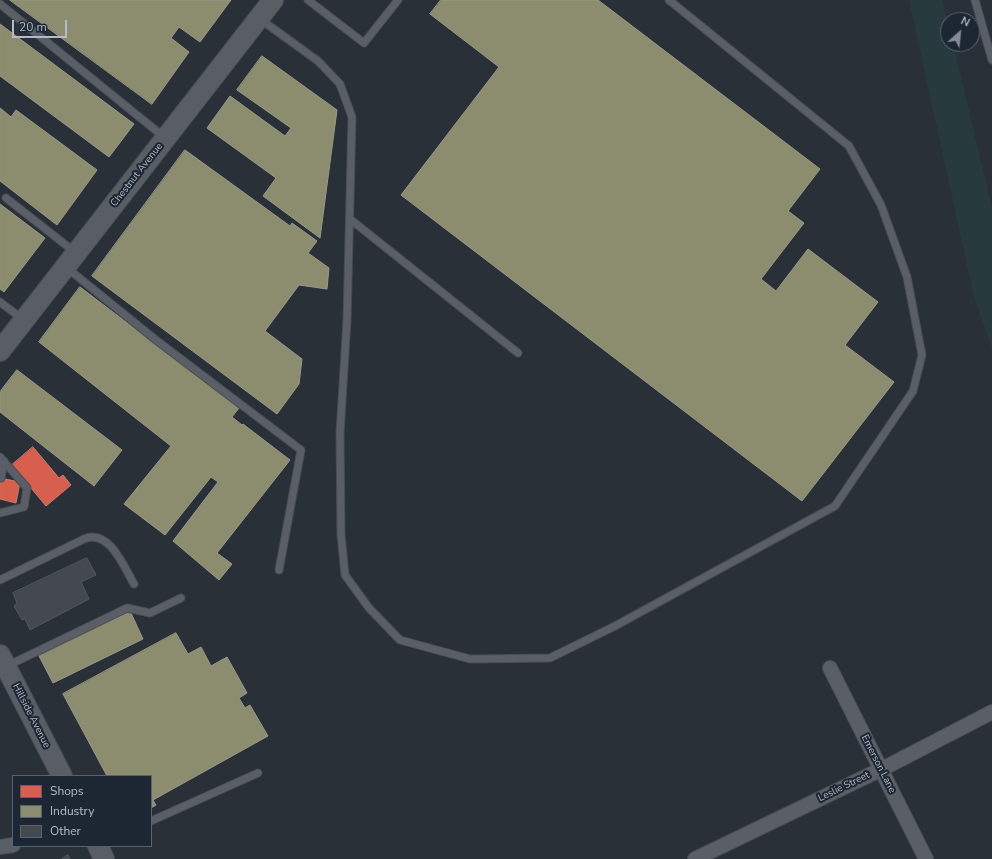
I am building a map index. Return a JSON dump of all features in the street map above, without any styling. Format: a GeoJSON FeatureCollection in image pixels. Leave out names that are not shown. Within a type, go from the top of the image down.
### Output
{"type":"FeatureCollection","features":[{"type":"Feature","properties":{"kind":"main road","name":"Chestnut Avenue"},"geometry":{"type":"LineString","coordinates":[[0,351],[271,1]]}},
{"type":"Feature","properties":{"kind":"main road","name":"Hillside Avenue"},"geometry":{"type":"LineString","coordinates":[[3,661],[61,775]]}},
{"type":"Feature","properties":{"kind":"main road"},"geometry":{"type":"LineString","coordinates":[[98,847],[104,859]]}},
{"type":"Feature","properties":{"kind":"street","name":"Emerson Lane"},"geometry":{"type":"LineString","coordinates":[[830,668],[926,859]]}},
{"type":"Feature","properties":{"kind":"street","name":"Leslie Street"},"geometry":{"type":"LineString","coordinates":[[695,859],[880,769],[992,712]]}},
{"type":"Feature","properties":{"kind":"street"},"geometry":{"type":"LineString","coordinates":[[0,847],[12,845]]}},
{"type":"Feature","properties":{"kind":"lane"},"geometry":{"type":"LineString","coordinates":[[308,0],[364,43],[398,0]]}},
{"type":"Feature","properties":{"kind":"lane"},"geometry":{"type":"LineString","coordinates":[[259,18],[318,61],[340,84],[352,117],[346,327],[340,433],[341,534],[345,575],[369,608],[400,640],[470,660],[550,658],[615,626],[835,506],[913,391],[922,356],[907,276],[881,205],[849,146],[669,0]]}},
{"type":"Feature","properties":{"kind":"lane"},"geometry":{"type":"LineString","coordinates":[[975,0],[992,60]]}},
{"type":"Feature","properties":{"kind":"lane"},"geometry":{"type":"LineString","coordinates":[[0,4],[166,138]]}},
{"type":"Feature","properties":{"kind":"lane"},"geometry":{"type":"LineString","coordinates":[[6,198],[156,340],[301,450],[279,570]]}},
{"type":"Feature","properties":{"kind":"lane"},"geometry":{"type":"LineString","coordinates":[[350,218],[518,352]]}},
{"type":"Feature","properties":{"kind":"lane"},"geometry":{"type":"LineString","coordinates":[[0,302],[24,320]]}},
{"type":"Feature","properties":{"kind":"lane"},"geometry":{"type":"LineString","coordinates":[[1,478],[2,459]]}},
{"type":"Feature","properties":{"kind":"lane"},"geometry":{"type":"LineString","coordinates":[[0,514],[24,507],[27,488],[2,459]]}},
{"type":"Feature","properties":{"kind":"lane"},"geometry":{"type":"LineString","coordinates":[[0,580],[84,538],[96,536],[105,540],[113,550],[134,584]]}},
{"type":"Feature","properties":{"kind":"lane"},"geometry":{"type":"LineString","coordinates":[[3,661],[127,608],[150,613],[181,598]]}},
{"type":"Feature","properties":{"kind":"lane"},"geometry":{"type":"LineString","coordinates":[[152,821],[258,773]]}},
{"type":"Feature","properties":{"kind":"green space"},"geometry":{"type":"Polygon","coordinates":[[[909,0],[942,0],[945,12],[940,12],[940,52],[955,52],[992,207],[992,348],[974,297],[909,0]]]}},
{"type":"Feature","properties":{"kind":"building: Shops"},"geometry":{"type":"Polygon","coordinates":[[[33,447],[59,478],[63,475],[71,485],[46,506],[12,465],[33,447]]]}},
{"type":"Feature","properties":{"kind":"building: Shops"},"geometry":{"type":"Polygon","coordinates":[[[0,478],[20,482],[16,503],[0,499],[0,478]]]}},
{"type":"Feature","properties":{"kind":"building: Industry"},"geometry":{"type":"Polygon","coordinates":[[[10,0],[231,0],[200,42],[179,27],[171,38],[189,52],[152,104],[10,0]]]}},
{"type":"Feature","properties":{"kind":"building: Industry"},"geometry":{"type":"Polygon","coordinates":[[[441,0],[598,0],[820,169],[788,211],[804,223],[761,279],[776,291],[808,249],[878,302],[845,345],[894,382],[802,501],[401,195],[499,67],[430,14],[441,0]]]}},
{"type":"Feature","properties":{"kind":"building: Industry"},"geometry":{"type":"Polygon","coordinates":[[[0,24],[134,124],[109,157],[0,76],[0,24]]]}},
{"type":"Feature","properties":{"kind":"building: Industry"},"geometry":{"type":"Polygon","coordinates":[[[262,56],[337,110],[320,238],[263,196],[276,178],[207,128],[230,96],[285,136],[291,128],[237,90],[262,56]]]}},
{"type":"Feature","properties":{"kind":"building: Industry"},"geometry":{"type":"Polygon","coordinates":[[[0,108],[11,117],[16,110],[97,170],[57,225],[0,181],[0,108]]]}},
{"type":"Feature","properties":{"kind":"building: Industry"},"geometry":{"type":"Polygon","coordinates":[[[185,150],[290,226],[292,223],[317,241],[308,253],[329,268],[327,289],[299,285],[265,331],[302,359],[299,384],[277,414],[92,276],[185,150]]]}},
{"type":"Feature","properties":{"kind":"building: Industry"},"geometry":{"type":"Polygon","coordinates":[[[0,204],[45,238],[4,292],[0,289],[0,204]]]}},
{"type":"Feature","properties":{"kind":"building: Industry"},"geometry":{"type":"Polygon","coordinates":[[[80,287],[239,408],[232,417],[290,460],[217,553],[232,564],[219,580],[173,541],[218,482],[211,477],[165,535],[124,504],[171,446],[39,342],[80,287]]]}},
{"type":"Feature","properties":{"kind":"building: Industry"},"geometry":{"type":"Polygon","coordinates":[[[17,370],[122,450],[94,486],[0,412],[0,392],[17,370]]]}},
{"type":"Feature","properties":{"kind":"building: Industry"},"geometry":{"type":"Polygon","coordinates":[[[130,611],[143,639],[53,683],[39,656],[130,611]]]}},
{"type":"Feature","properties":{"kind":"building: Industry"},"geometry":{"type":"Polygon","coordinates":[[[176,633],[188,654],[201,647],[211,666],[227,657],[247,693],[239,698],[245,708],[250,705],[268,736],[153,800],[156,805],[152,807],[152,775],[106,775],[63,694],[176,633]]]}},
{"type":"Feature","properties":{"kind":"building: Other"},"geometry":{"type":"Polygon","coordinates":[[[87,558],[96,575],[81,582],[89,599],[30,630],[25,619],[22,620],[14,606],[17,603],[13,593],[87,558]]]}},
{"type":"Feature","properties":{"kind":"building: Other"},"geometry":{"type":"Polygon","coordinates":[[[68,855],[70,859],[62,859],[68,855]]]}}]}
